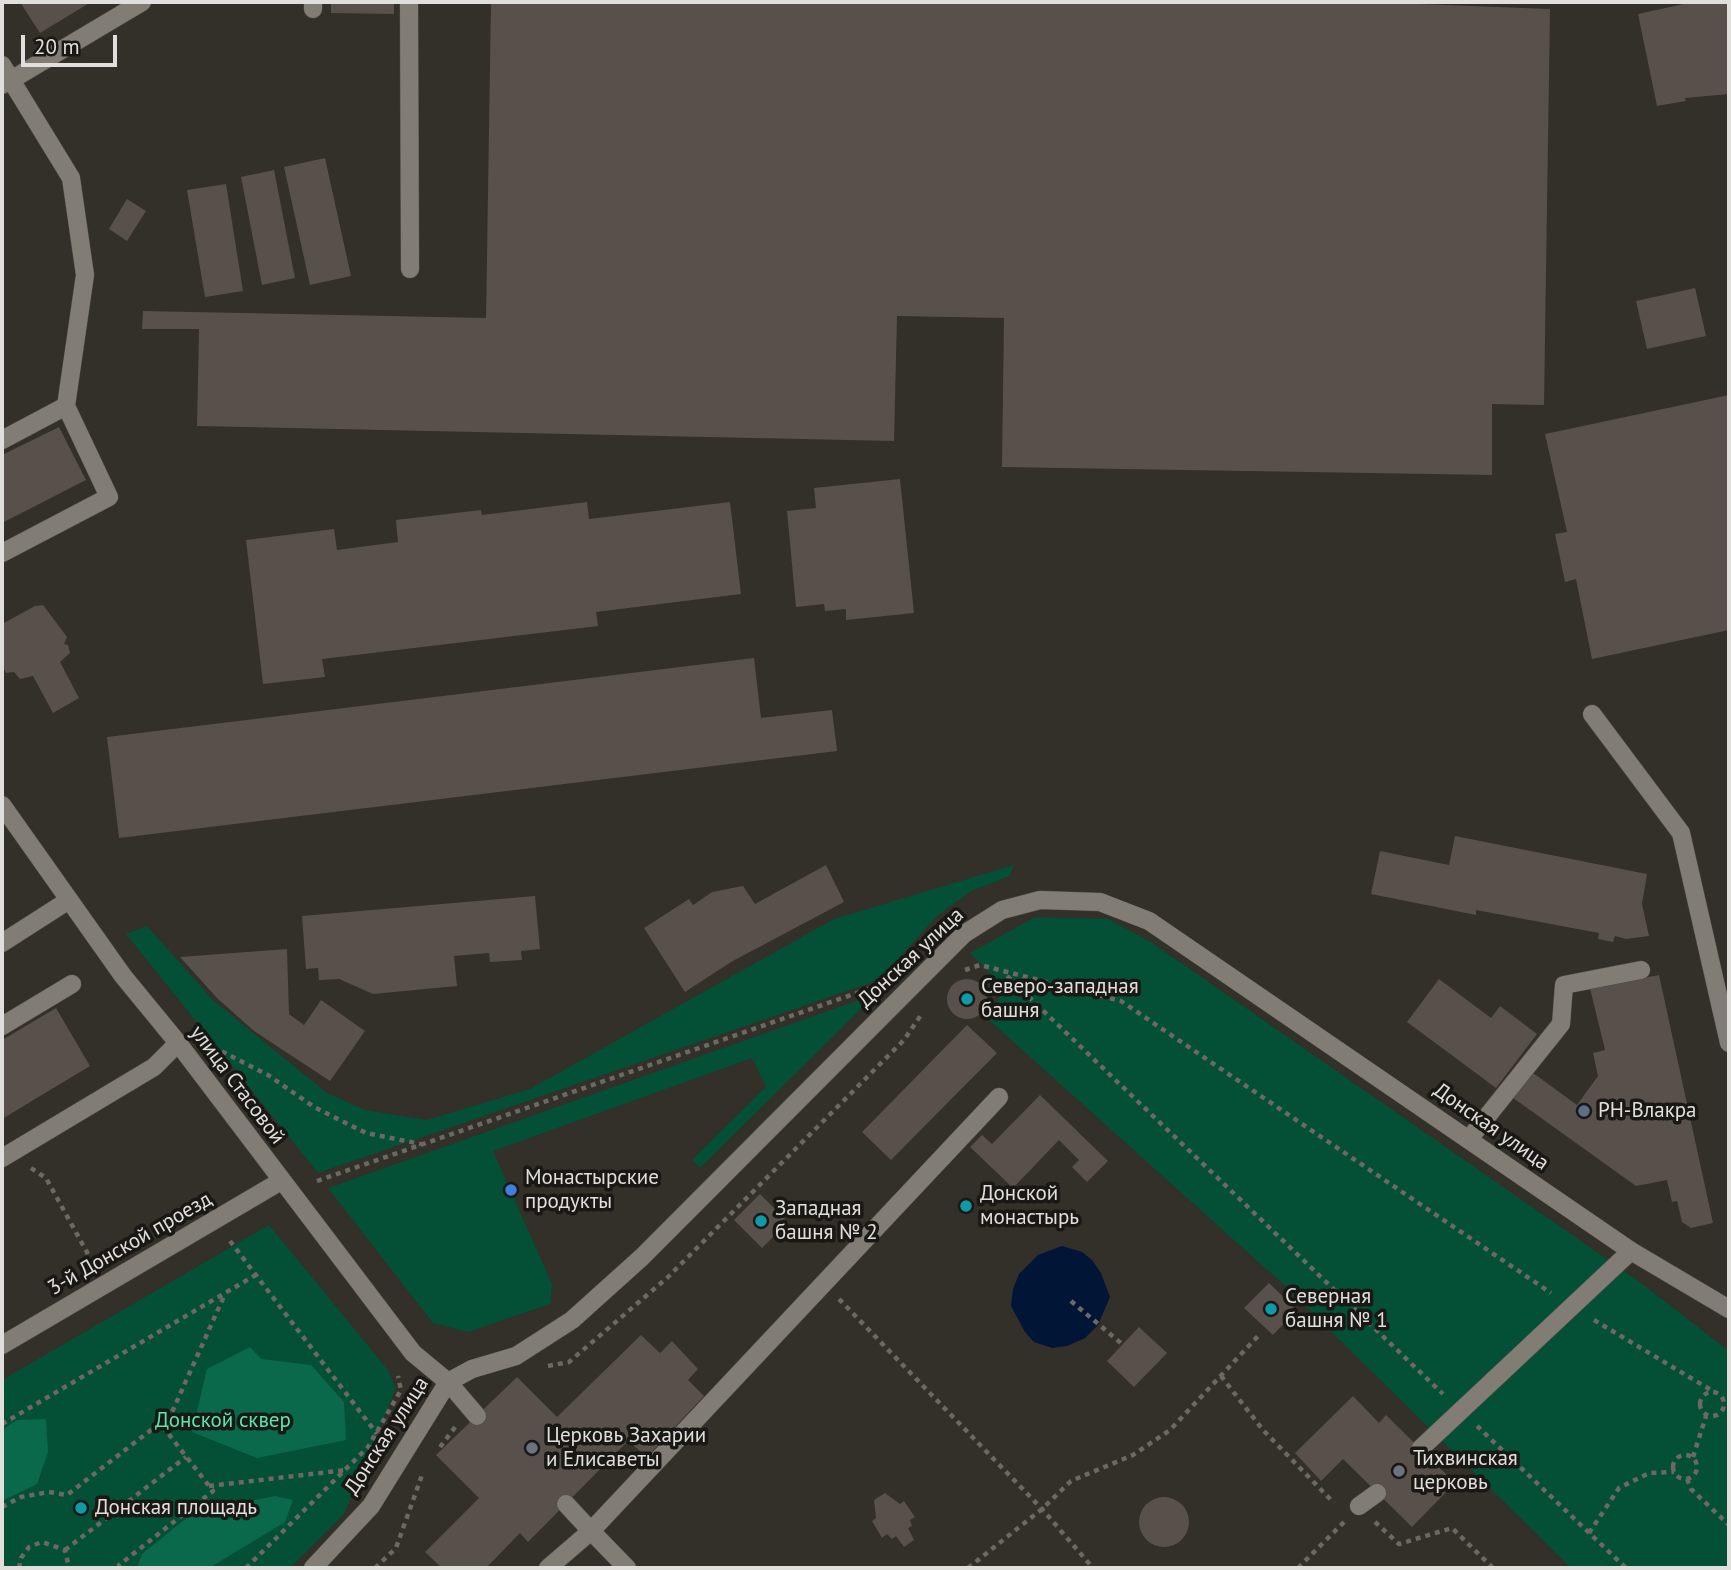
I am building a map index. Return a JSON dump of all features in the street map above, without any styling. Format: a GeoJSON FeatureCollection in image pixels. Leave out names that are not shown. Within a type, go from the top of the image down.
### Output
{"type":"FeatureCollection","features":[{"type":"Feature","properties":{"kind":"street"},"geometry":{"type":"LineString","coordinates":[[2,553],[109,497],[66,406],[85,275],[71,178],[5,77],[142,2]]}},
{"type":"Feature","properties":{"kind":"street"},"geometry":{"type":"LineString","coordinates":[[409,2],[410,269]]}},
{"type":"Feature","properties":{"kind":"street"},"geometry":{"type":"LineString","coordinates":[[2,440],[66,406]]}},
{"type":"Feature","properties":{"kind":"street"},"geometry":{"type":"LineString","coordinates":[[1592,714],[1681,833],[1729,1043]]}},
{"type":"Feature","properties":{"kind":"street","name":"улица Стасовой"},"geometry":{"type":"LineString","coordinates":[[2,805],[123,976],[178,1043],[413,1353],[448,1382],[475,1412]]}},
{"type":"Feature","properties":{"kind":"street"},"geometry":{"type":"LineString","coordinates":[[2,943],[69,900]]}},
{"type":"Feature","properties":{"kind":"street","name":"Донская улица"},"geometry":{"type":"LineString","coordinates":[[313,1568],[371,1506],[448,1382],[472,1369],[516,1356],[572,1320],[642,1258],[964,934],[1002,909],[1040,900],[1100,902],[1149,921],[1631,1251],[1729,1309]]}},
{"type":"Feature","properties":{"kind":"street"},"geometry":{"type":"LineString","coordinates":[[1469,1139],[1561,1024],[1564,985],[1641,970]]}},
{"type":"Feature","properties":{"kind":"street"},"geometry":{"type":"LineString","coordinates":[[2,1026],[72,984]]}},
{"type":"Feature","properties":{"kind":"street"},"geometry":{"type":"LineString","coordinates":[[6,1155],[154,1067],[178,1043]]}},
{"type":"Feature","properties":{"kind":"street"},"geometry":{"type":"LineString","coordinates":[[548,1568],[591,1531],[999,1097]]}},
{"type":"Feature","properties":{"kind":"street","name":"3-й Донской проезд"},"geometry":{"type":"LineString","coordinates":[[2,1345],[281,1181]]}},
{"type":"Feature","properties":{"kind":"street"},"geometry":{"type":"LineString","coordinates":[[1420,1449],[1631,1251]]}},
{"type":"Feature","properties":{"kind":"street"},"geometry":{"type":"LineString","coordinates":[[1354,1512],[1377,1493]]}},
{"type":"Feature","properties":{"kind":"street"},"geometry":{"type":"LineString","coordinates":[[566,1504],[627,1568]]}},
{"type":"Feature","properties":{"kind":"path"},"geometry":{"type":"LineString","coordinates":[[956,972],[980,965],[1005,974],[1121,1001],[1572,1307],[1716,1393],[1724,1402],[1723,1409],[1718,1415],[1706,1416],[1700,1410],[1700,1402],[1704,1394],[1716,1393]]}},
{"type":"Feature","properties":{"kind":"path"},"geometry":{"type":"LineString","coordinates":[[1005,974],[1626,1568]]}},
{"type":"Feature","properties":{"kind":"path"},"geometry":{"type":"LineString","coordinates":[[317,1181],[882,984]]}},
{"type":"Feature","properties":{"kind":"path"},"geometry":{"type":"LineString","coordinates":[[542,1367],[569,1362],[667,1278],[904,1040],[925,1010]]}},
{"type":"Feature","properties":{"kind":"path"},"geometry":{"type":"LineString","coordinates":[[201,1041],[268,1075],[314,1107],[366,1133],[422,1144]]}},
{"type":"Feature","properties":{"kind":"path"},"geometry":{"type":"LineString","coordinates":[[6,1155],[46,1178],[94,1265]]}},
{"type":"Feature","properties":{"kind":"path"},"geometry":{"type":"LineString","coordinates":[[230,1241],[254,1276],[377,1434]]}},
{"type":"Feature","properties":{"kind":"path"},"geometry":{"type":"LineString","coordinates":[[2,1424],[254,1276]]}},
{"type":"Feature","properties":{"kind":"path"},"geometry":{"type":"LineString","coordinates":[[823,1282],[1042,1509],[1093,1568]]}},
{"type":"Feature","properties":{"kind":"path"},"geometry":{"type":"LineString","coordinates":[[164,1430],[225,1293]]}},
{"type":"Feature","properties":{"kind":"path"},"geometry":{"type":"LineString","coordinates":[[1071,1301],[1122,1344]]}},
{"type":"Feature","properties":{"kind":"path"},"geometry":{"type":"LineString","coordinates":[[968,1568],[1042,1509],[1071,1481],[1133,1455],[1170,1430],[1259,1335]]}},
{"type":"Feature","properties":{"kind":"path"},"geometry":{"type":"LineString","coordinates":[[1220,1376],[1263,1430],[1354,1512],[1399,1544],[1452,1528],[1493,1568]]}},
{"type":"Feature","properties":{"kind":"path"},"geometry":{"type":"LineString","coordinates":[[246,1568],[346,1471],[377,1434],[401,1390],[398,1377]]}},
{"type":"Feature","properties":{"kind":"path"},"geometry":{"type":"LineString","coordinates":[[436,1453],[451,1430],[475,1412]]}},
{"type":"Feature","properties":{"kind":"path"},"geometry":{"type":"LineString","coordinates":[[1693,1457],[1686,1454],[1678,1457],[1673,1464],[1674,1472],[1680,1478],[1687,1479],[1694,1475],[1697,1468],[1693,1457],[1706,1416]]}},
{"type":"Feature","properties":{"kind":"path"},"geometry":{"type":"LineString","coordinates":[[2,1507],[21,1497],[49,1492],[67,1495],[160,1423],[213,1491],[119,1568]]}},
{"type":"Feature","properties":{"kind":"path"},"geometry":{"type":"LineString","coordinates":[[65,1550],[187,1457]]}},
{"type":"Feature","properties":{"kind":"path"},"geometry":{"type":"LineString","coordinates":[[375,1568],[396,1548],[422,1475],[429,1464]]}},
{"type":"Feature","properties":{"kind":"path"},"geometry":{"type":"LineString","coordinates":[[208,1486],[346,1471]]}},
{"type":"Feature","properties":{"kind":"path"},"geometry":{"type":"LineString","coordinates":[[1589,1533],[1619,1488],[1649,1474],[1674,1472]]}},
{"type":"Feature","properties":{"kind":"path"},"geometry":{"type":"LineString","coordinates":[[1687,1479],[1691,1489],[1729,1525]]}},
{"type":"Feature","properties":{"kind":"path"},"geometry":{"type":"LineString","coordinates":[[1298,1568],[1354,1512]]}},
{"type":"Feature","properties":{"kind":"path"},"geometry":{"type":"LineString","coordinates":[[19,1568],[21,1558],[29,1547],[41,1542],[65,1550]]}},
{"type":"Feature","properties":{"kind":"path"},"geometry":{"type":"LineString","coordinates":[[65,1550],[69,1568]]}},
{"type":"Feature","properties":{"kind":"green space"},"geometry":{"type":"Polygon","coordinates":[[[1014,865],[1010,876],[971,891],[937,916],[879,980],[318,1173],[126,934],[147,926],[214,1001],[327,1093],[365,1110],[427,1120],[530,1089],[834,919],[1014,865]]]}},
{"type":"Feature","properties":{"kind":"green space"},"geometry":{"type":"Polygon","coordinates":[[[1035,917],[1108,919],[1151,942],[1637,1280],[1729,1351],[1729,1568],[1571,1568],[1285,1286],[989,1020],[1004,987],[970,953],[1035,917]]]}},
{"type":"Feature","properties":{"kind":"green space"},"geometry":{"type":"Polygon","coordinates":[[[876,994],[700,1168],[692,1160],[766,1087],[752,1058],[493,1151],[552,1284],[550,1304],[468,1332],[433,1323],[328,1188],[876,994]]]}},
{"type":"Feature","properties":{"kind":"green space","name":"Донской сквер"},"geometry":{"type":"Polygon","coordinates":[[[269,1225],[388,1370],[396,1388],[344,1514],[290,1568],[2,1568],[2,1380],[269,1225]]]}},
{"type":"Feature","properties":{"kind":"green space"},"geometry":{"type":"Polygon","coordinates":[[[250,1347],[261,1359],[311,1365],[344,1402],[346,1440],[257,1458],[192,1432],[207,1369],[250,1347]]]}},
{"type":"Feature","properties":{"kind":"green space"},"geometry":{"type":"Polygon","coordinates":[[[46,1419],[48,1452],[37,1484],[2,1501],[2,1430],[17,1420],[46,1419]]]}},
{"type":"Feature","properties":{"kind":"green space"},"geometry":{"type":"Polygon","coordinates":[[[275,1496],[293,1500],[285,1522],[209,1568],[137,1568],[142,1554],[193,1513],[275,1496]]]}},
{"type":"Feature","properties":{"kind":"water"},"geometry":{"type":"Polygon","coordinates":[[[1062,1246],[1082,1252],[1092,1260],[1101,1273],[1110,1297],[1098,1325],[1085,1338],[1067,1346],[1052,1348],[1034,1342],[1025,1332],[1011,1306],[1013,1289],[1019,1274],[1038,1255],[1062,1246]]]}},
{"type":"Feature","properties":{"kind":"building"},"geometry":{"type":"Polygon","coordinates":[[[20,2],[91,2],[40,33],[20,2]]]}},
{"type":"Feature","properties":{"kind":"building"},"geometry":{"type":"Polygon","coordinates":[[[331,2],[394,2],[394,14],[331,13],[331,2]]]}},
{"type":"Feature","properties":{"kind":"building"},"geometry":{"type":"Polygon","coordinates":[[[491,2],[1367,2],[1550,9],[1544,405],[1492,404],[1492,475],[1002,467],[1004,318],[897,316],[894,441],[197,426],[199,329],[142,329],[143,311],[486,318],[491,2]]]}},
{"type":"Feature","properties":{"kind":"building"},"geometry":{"type":"Polygon","coordinates":[[[1693,2],[1727,2],[1729,94],[1685,98],[1686,101],[1657,106],[1638,14],[1693,2]]]}},
{"type":"Feature","properties":{"kind":"building"},"geometry":{"type":"Polygon","coordinates":[[[325,158],[351,276],[310,285],[284,167],[325,158]]]}},
{"type":"Feature","properties":{"kind":"building"},"geometry":{"type":"Polygon","coordinates":[[[274,170],[295,278],[262,285],[241,177],[274,170]]]}},
{"type":"Feature","properties":{"kind":"building"},"geometry":{"type":"Polygon","coordinates":[[[226,184],[243,291],[205,297],[187,190],[226,184]]]}},
{"type":"Feature","properties":{"kind":"building"},"geometry":{"type":"Polygon","coordinates":[[[127,199],[146,211],[127,241],[109,229],[127,199]]]}},
{"type":"Feature","properties":{"kind":"building"},"geometry":{"type":"Polygon","coordinates":[[[1695,288],[1706,336],[1647,349],[1636,301],[1695,288]]]}},
{"type":"Feature","properties":{"kind":"building"},"geometry":{"type":"Polygon","coordinates":[[[1729,395],[1729,630],[1592,659],[1576,579],[1565,582],[1555,534],[1567,532],[1545,434],[1729,395]]]}},
{"type":"Feature","properties":{"kind":"building"},"geometry":{"type":"Polygon","coordinates":[[[59,427],[86,480],[2,523],[2,455],[59,427]]]}},
{"type":"Feature","properties":{"kind":"building"},"geometry":{"type":"Polygon","coordinates":[[[900,479],[914,613],[846,620],[846,609],[825,611],[824,604],[796,607],[787,511],[816,508],[814,488],[900,479]]]}},
{"type":"Feature","properties":{"kind":"building"},"geometry":{"type":"Polygon","coordinates":[[[587,502],[589,519],[730,502],[741,594],[596,612],[598,626],[322,659],[325,677],[263,684],[246,540],[334,529],[337,550],[398,542],[396,520],[481,510],[482,515],[587,502]]]}},
{"type":"Feature","properties":{"kind":"building"},"geometry":{"type":"Polygon","coordinates":[[[43,605],[67,637],[64,644],[68,645],[70,653],[60,662],[79,698],[53,713],[33,676],[20,679],[14,672],[6,673],[2,666],[2,624],[35,606],[43,605]]]}},
{"type":"Feature","properties":{"kind":"building"},"geometry":{"type":"Polygon","coordinates":[[[754,658],[761,718],[832,710],[837,751],[119,838],[107,737],[754,658]]]}},
{"type":"Feature","properties":{"kind":"building"},"geometry":{"type":"Polygon","coordinates":[[[1455,836],[1647,874],[1642,904],[1649,936],[1626,939],[1615,936],[1613,942],[1598,939],[1599,933],[1476,910],[1476,915],[1371,894],[1380,851],[1449,865],[1455,836]]]}},
{"type":"Feature","properties":{"kind":"building"},"geometry":{"type":"Polygon","coordinates":[[[826,865],[844,902],[731,962],[685,992],[644,928],[689,899],[693,905],[712,892],[743,886],[755,904],[826,865]]]}},
{"type":"Feature","properties":{"kind":"building"},"geometry":{"type":"Polygon","coordinates":[[[535,896],[540,949],[521,951],[522,960],[490,962],[489,953],[454,956],[457,986],[373,994],[339,979],[319,980],[318,968],[306,969],[302,916],[535,896]]]}},
{"type":"Feature","properties":{"kind":"building"},"geometry":{"type":"Polygon","coordinates":[[[287,949],[289,1014],[304,1025],[321,1000],[365,1031],[330,1081],[254,1031],[217,998],[180,957],[287,949]]]}},
{"type":"Feature","properties":{"kind":"building"},"geometry":{"type":"Polygon","coordinates":[[[1659,975],[1713,1223],[1691,1228],[1682,1222],[1677,1201],[1672,1202],[1667,1180],[1636,1186],[1509,1095],[1529,1070],[1577,1105],[1598,1076],[1593,1053],[1605,1050],[1590,988],[1659,975]]]}},
{"type":"Feature","properties":{"kind":"building","name":"Северо-западная башня"},"geometry":{"type":"Polygon","coordinates":[[[967,979],[975,980],[981,985],[986,991],[986,1007],[981,1013],[975,1018],[967,1019],[959,1018],[953,1013],[948,1007],[947,999],[948,991],[953,985],[959,980],[967,979]]]}},
{"type":"Feature","properties":{"kind":"building"},"geometry":{"type":"Polygon","coordinates":[[[1439,979],[1491,1018],[1500,1006],[1537,1034],[1496,1088],[1407,1022],[1439,979]]]}},
{"type":"Feature","properties":{"kind":"building"},"geometry":{"type":"Polygon","coordinates":[[[56,1008],[90,1066],[2,1119],[2,1040],[56,1008]]]}},
{"type":"Feature","properties":{"kind":"building"},"geometry":{"type":"Polygon","coordinates":[[[967,1025],[997,1053],[891,1160],[862,1132],[967,1025]]]}},
{"type":"Feature","properties":{"kind":"building"},"geometry":{"type":"Polygon","coordinates":[[[1040,1095],[1108,1161],[1087,1182],[1072,1167],[1079,1160],[1059,1140],[1013,1188],[970,1147],[982,1135],[992,1144],[1040,1095]]]}},
{"type":"Feature","properties":{"kind":"building","name":"Западная башня № 2"},"geometry":{"type":"Polygon","coordinates":[[[760,1194],[788,1222],[762,1248],[734,1220],[760,1194]]]}},
{"type":"Feature","properties":{"kind":"building","name":"Северная башня № 1"},"geometry":{"type":"Polygon","coordinates":[[[1269,1283],[1297,1310],[1273,1335],[1244,1308],[1269,1283]]]}},
{"type":"Feature","properties":{"kind":"building"},"geometry":{"type":"Polygon","coordinates":[[[1139,1327],[1167,1353],[1134,1387],[1107,1361],[1139,1327]]]}},
{"type":"Feature","properties":{"kind":"building","name":"Церковь Захарии и Елисаветы"},"geometry":{"type":"Polygon","coordinates":[[[641,1335],[660,1353],[672,1341],[698,1369],[688,1380],[704,1396],[647,1457],[628,1441],[528,1542],[520,1533],[486,1568],[442,1568],[425,1552],[479,1498],[436,1455],[517,1377],[557,1417],[641,1335]]]}},
{"type":"Feature","properties":{"kind":"building","name":"Тихвинская церковь"},"geometry":{"type":"Polygon","coordinates":[[[1353,1396],[1379,1423],[1386,1415],[1455,1483],[1412,1527],[1343,1459],[1321,1481],[1295,1453],[1353,1396]]]}},
{"type":"Feature","properties":{"kind":"building"},"geometry":{"type":"Polygon","coordinates":[[[885,1493],[900,1504],[904,1501],[915,1517],[910,1520],[912,1526],[908,1528],[914,1540],[904,1547],[896,1536],[892,1539],[887,1534],[882,1538],[872,1521],[876,1518],[874,1500],[885,1493]]]}},
{"type":"Feature","properties":{"kind":"building"},"geometry":{"type":"Polygon","coordinates":[[[1164,1497],[1182,1504],[1189,1522],[1182,1540],[1164,1547],[1146,1540],[1139,1522],[1146,1504],[1164,1497]]]}},
{"type":"Feature","properties":{"kind":"place","name":"Северо-западная башня"},"geometry":{"type":"Point","coordinates":[967,999]}},
{"type":"Feature","properties":{"kind":"place","name":"РН-Влакра"},"geometry":{"type":"Point","coordinates":[1584,1111]}},
{"type":"Feature","properties":{"kind":"place","name":"Монастырские продукты"},"geometry":{"type":"Point","coordinates":[511,1190]}},
{"type":"Feature","properties":{"kind":"place","name":"Донской монастырь"},"geometry":{"type":"Point","coordinates":[966,1206]}},
{"type":"Feature","properties":{"kind":"place","name":"Западная башня № 2"},"geometry":{"type":"Point","coordinates":[761,1221]}},
{"type":"Feature","properties":{"kind":"place","name":"Северная башня № 1"},"geometry":{"type":"Point","coordinates":[1271,1309]}},
{"type":"Feature","properties":{"kind":"place","name":"Церковь Захарии и Елисаветы"},"geometry":{"type":"Point","coordinates":[532,1448]}},
{"type":"Feature","properties":{"kind":"place","name":"Тихвинская церковь"},"geometry":{"type":"Point","coordinates":[1399,1471]}},
{"type":"Feature","properties":{"kind":"place","name":"Донская площадь"},"geometry":{"type":"Point","coordinates":[81,1508]}}]}
